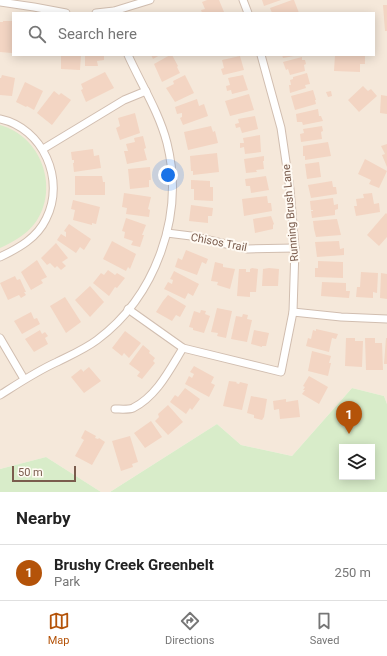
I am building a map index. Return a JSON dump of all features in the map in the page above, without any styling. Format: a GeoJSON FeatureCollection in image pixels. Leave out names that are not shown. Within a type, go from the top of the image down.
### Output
{"type":"FeatureCollection","features":[{"type":"Feature","properties":{"kind":"street"},"geometry":{"type":"LineString","coordinates":[[114,12],[150,0]]}},
{"type":"Feature","properties":{"kind":"street"},"geometry":{"type":"LineString","coordinates":[[243,0],[248,12]]}},
{"type":"Feature","properties":{"kind":"street"},"geometry":{"type":"LineString","coordinates":[[0,2],[8,1],[61,12]]}},
{"type":"Feature","properties":{"kind":"street"},"geometry":{"type":"LineString","coordinates":[[0,395],[24,379],[86,348],[108,331],[128,309],[146,285],[162,250],[171,213],[173,190],[172,167],[161,123],[128,56]]}},
{"type":"Feature","properties":{"kind":"street","name":"Running Brush Lane"},"geometry":{"type":"LineString","coordinates":[[183,348],[281,372],[293,312],[295,248],[290,189],[281,128],[261,56]]}},
{"type":"Feature","properties":{"kind":"street"},"geometry":{"type":"LineString","coordinates":[[43,149],[124,100],[146,91]]}},
{"type":"Feature","properties":{"kind":"street"},"geometry":{"type":"LineString","coordinates":[[0,119],[16,124],[28,132],[43,149],[49,162],[52,174],[53,191],[47,218],[34,236],[24,244],[0,257]]}},
{"type":"Feature","properties":{"kind":"street","name":"Chisos Trail"},"geometry":{"type":"LineString","coordinates":[[167,234],[190,236],[248,249],[295,248]]}},
{"type":"Feature","properties":{"kind":"street"},"geometry":{"type":"LineString","coordinates":[[115,409],[132,409],[148,397],[162,381],[183,348],[128,309]]}},
{"type":"Feature","properties":{"kind":"street"},"geometry":{"type":"LineString","coordinates":[[293,312],[341,317],[387,319]]}},
{"type":"Feature","properties":{"kind":"street"},"geometry":{"type":"LineString","coordinates":[[0,338],[24,379]]}},
{"type":"Feature","properties":{"kind":"shaded area"},"geometry":{"type":"Polygon","coordinates":[[[0,0],[387,0],[387,404],[384,396],[352,388],[292,456],[241,445],[217,424],[110,492],[101,492],[46,457],[0,469],[0,0]]]}},
{"type":"Feature","properties":{"kind":"green space"},"geometry":{"type":"Polygon","coordinates":[[[0,125],[14,131],[26,140],[36,152],[42,165],[46,180],[46,194],[42,209],[35,223],[19,238],[0,248],[0,125]]]}},
{"type":"Feature","properties":{"kind":"green space"},"geometry":{"type":"Polygon","coordinates":[[[352,388],[384,396],[387,404],[387,492],[110,492],[217,424],[241,445],[292,456],[352,388]]]}},
{"type":"Feature","properties":{"kind":"green space"},"geometry":{"type":"Polygon","coordinates":[[[46,457],[101,492],[0,492],[0,469],[46,457]]]}},
{"type":"Feature","properties":{"kind":"building"},"geometry":{"type":"Polygon","coordinates":[[[207,0],[219,0],[224,12],[202,12],[201,10],[205,9],[202,2],[207,0]]]}},
{"type":"Feature","properties":{"kind":"building"},"geometry":{"type":"Polygon","coordinates":[[[262,0],[281,0],[264,6],[262,0]]]}},
{"type":"Feature","properties":{"kind":"building"},"geometry":{"type":"Polygon","coordinates":[[[294,0],[299,12],[272,12],[270,8],[294,0]]]}},
{"type":"Feature","properties":{"kind":"building"},"geometry":{"type":"Polygon","coordinates":[[[383,5],[387,5],[387,31],[385,31],[383,5]]]}},
{"type":"Feature","properties":{"kind":"building"},"geometry":{"type":"Polygon","coordinates":[[[12,21],[12,53],[0,52],[0,22],[12,21]]]}},
{"type":"Feature","properties":{"kind":"building"},"geometry":{"type":"Polygon","coordinates":[[[61,56],[81,56],[80,70],[61,69],[61,56]]]}},
{"type":"Feature","properties":{"kind":"building"},"geometry":{"type":"Polygon","coordinates":[[[85,56],[104,56],[104,60],[97,61],[98,66],[85,66],[85,56]]]}},
{"type":"Feature","properties":{"kind":"building"},"geometry":{"type":"Polygon","coordinates":[[[152,56],[158,56],[153,59],[152,56]]]}},
{"type":"Feature","properties":{"kind":"building"},"geometry":{"type":"Polygon","coordinates":[[[168,56],[173,56],[180,73],[162,82],[154,64],[168,56]]]}},
{"type":"Feature","properties":{"kind":"building"},"geometry":{"type":"Polygon","coordinates":[[[240,56],[244,70],[223,75],[221,69],[224,68],[222,60],[240,56]]]}},
{"type":"Feature","properties":{"kind":"building"},"geometry":{"type":"Polygon","coordinates":[[[282,56],[294,56],[283,58],[282,56]]]}},
{"type":"Feature","properties":{"kind":"building"},"geometry":{"type":"Polygon","coordinates":[[[335,56],[365,56],[365,64],[360,64],[360,72],[334,71],[335,56]]]}},
{"type":"Feature","properties":{"kind":"building"},"geometry":{"type":"Polygon","coordinates":[[[302,57],[302,60],[305,60],[306,64],[304,65],[305,71],[290,75],[283,62],[302,57]]]}},
{"type":"Feature","properties":{"kind":"building"},"geometry":{"type":"Polygon","coordinates":[[[105,72],[114,88],[86,102],[81,90],[83,89],[81,84],[105,72]]]}},
{"type":"Feature","properties":{"kind":"building"},"geometry":{"type":"Polygon","coordinates":[[[307,73],[310,84],[305,85],[306,88],[290,93],[290,80],[293,79],[293,77],[307,73]]]}},
{"type":"Feature","properties":{"kind":"building"},"geometry":{"type":"Polygon","coordinates":[[[2,75],[15,78],[12,96],[0,95],[0,78],[2,75]]]}},
{"type":"Feature","properties":{"kind":"building"},"geometry":{"type":"Polygon","coordinates":[[[185,75],[194,93],[175,102],[166,88],[174,84],[173,81],[185,75]]]}},
{"type":"Feature","properties":{"kind":"building"},"geometry":{"type":"Polygon","coordinates":[[[243,75],[248,90],[232,94],[231,90],[227,91],[226,86],[230,85],[228,78],[243,75]]]}},
{"type":"Feature","properties":{"kind":"building"},"geometry":{"type":"Polygon","coordinates":[[[25,82],[43,91],[34,110],[16,102],[25,82]]]}},
{"type":"Feature","properties":{"kind":"building"},"geometry":{"type":"Polygon","coordinates":[[[363,86],[368,91],[371,89],[377,96],[359,112],[348,100],[363,86]]]}},
{"type":"Feature","properties":{"kind":"building"},"geometry":{"type":"Polygon","coordinates":[[[313,90],[316,104],[295,110],[291,96],[313,90]]]}},
{"type":"Feature","properties":{"kind":"building"},"geometry":{"type":"Polygon","coordinates":[[[54,91],[59,95],[61,93],[71,100],[52,125],[37,113],[54,91]]]}},
{"type":"Feature","properties":{"kind":"building"},"geometry":{"type":"Polygon","coordinates":[[[331,91],[332,96],[328,97],[326,92],[331,91]]]}},
{"type":"Feature","properties":{"kind":"building"},"geometry":{"type":"Polygon","coordinates":[[[249,94],[254,110],[230,116],[225,101],[249,94]]]}},
{"type":"Feature","properties":{"kind":"building"},"geometry":{"type":"Polygon","coordinates":[[[381,95],[387,96],[387,114],[380,113],[381,95]]]}},
{"type":"Feature","properties":{"kind":"building"},"geometry":{"type":"Polygon","coordinates":[[[197,99],[199,106],[204,104],[208,116],[183,125],[180,118],[182,117],[182,113],[177,114],[175,107],[197,99]]]}},
{"type":"Feature","properties":{"kind":"building"},"geometry":{"type":"Polygon","coordinates":[[[318,109],[319,116],[321,116],[323,121],[303,125],[302,122],[297,122],[296,114],[318,109]]]}},
{"type":"Feature","properties":{"kind":"building"},"geometry":{"type":"Polygon","coordinates":[[[135,113],[140,133],[120,140],[116,128],[120,126],[118,118],[135,113]]]}},
{"type":"Feature","properties":{"kind":"building"},"geometry":{"type":"Polygon","coordinates":[[[255,116],[258,129],[242,133],[240,127],[236,128],[235,124],[239,123],[238,119],[255,116]]]}},
{"type":"Feature","properties":{"kind":"building"},"geometry":{"type":"Polygon","coordinates":[[[211,126],[213,132],[215,131],[218,143],[188,150],[184,132],[211,126]]]}},
{"type":"Feature","properties":{"kind":"building"},"geometry":{"type":"Polygon","coordinates":[[[322,126],[322,139],[301,142],[300,134],[304,133],[303,129],[322,126]]]}},
{"type":"Feature","properties":{"kind":"building"},"geometry":{"type":"Polygon","coordinates":[[[260,135],[261,152],[245,154],[244,147],[240,148],[240,143],[244,143],[243,138],[260,135]]]}},
{"type":"Feature","properties":{"kind":"building"},"geometry":{"type":"Polygon","coordinates":[[[143,136],[147,160],[127,164],[124,151],[128,151],[126,144],[135,142],[134,138],[143,136]]]}},
{"type":"Feature","properties":{"kind":"building"},"geometry":{"type":"Polygon","coordinates":[[[328,142],[331,156],[305,160],[305,156],[303,156],[303,146],[328,142]]]}},
{"type":"Feature","properties":{"kind":"building"},"geometry":{"type":"Polygon","coordinates":[[[387,144],[387,167],[382,155],[385,154],[381,146],[387,144]]]}},
{"type":"Feature","properties":{"kind":"building"},"geometry":{"type":"Polygon","coordinates":[[[93,149],[94,156],[99,155],[101,168],[74,172],[74,160],[72,160],[71,152],[93,149]]]}},
{"type":"Feature","properties":{"kind":"building"},"geometry":{"type":"Polygon","coordinates":[[[217,153],[219,172],[193,175],[193,171],[191,171],[190,156],[217,153]]]}},
{"type":"Feature","properties":{"kind":"building"},"geometry":{"type":"Polygon","coordinates":[[[264,156],[264,169],[256,170],[257,172],[246,173],[244,159],[264,156]]]}},
{"type":"Feature","properties":{"kind":"building"},"geometry":{"type":"Polygon","coordinates":[[[365,159],[387,171],[379,188],[369,184],[371,180],[358,174],[365,159]]]}},
{"type":"Feature","properties":{"kind":"building"},"geometry":{"type":"Polygon","coordinates":[[[319,162],[321,177],[307,179],[305,164],[319,162]]]}},
{"type":"Feature","properties":{"kind":"building"},"geometry":{"type":"Polygon","coordinates":[[[150,167],[151,180],[149,180],[149,187],[130,189],[128,169],[150,167]]]}},
{"type":"Feature","properties":{"kind":"building"},"geometry":{"type":"Polygon","coordinates":[[[75,176],[102,176],[103,182],[105,182],[105,195],[75,195],[75,176]]]}},
{"type":"Feature","properties":{"kind":"building"},"geometry":{"type":"Polygon","coordinates":[[[266,176],[269,190],[251,193],[250,186],[246,186],[245,179],[266,176]]]}},
{"type":"Feature","properties":{"kind":"building"},"geometry":{"type":"Polygon","coordinates":[[[191,180],[210,181],[210,187],[213,187],[213,201],[194,200],[194,189],[191,189],[191,180]]]}},
{"type":"Feature","properties":{"kind":"building"},"geometry":{"type":"Polygon","coordinates":[[[332,181],[333,187],[336,187],[337,194],[311,198],[308,185],[332,181]]]}},
{"type":"Feature","properties":{"kind":"building"},"geometry":{"type":"Polygon","coordinates":[[[124,193],[151,197],[148,209],[150,210],[149,217],[126,214],[127,208],[122,207],[124,193]]]}},
{"type":"Feature","properties":{"kind":"building"},"geometry":{"type":"Polygon","coordinates":[[[372,193],[374,204],[379,203],[380,212],[356,216],[354,206],[357,206],[356,199],[364,198],[363,194],[372,193]]]}},
{"type":"Feature","properties":{"kind":"building"},"geometry":{"type":"Polygon","coordinates":[[[267,196],[268,203],[271,203],[272,211],[244,216],[242,199],[267,196]]]}},
{"type":"Feature","properties":{"kind":"building"},"geometry":{"type":"Polygon","coordinates":[[[333,198],[334,205],[338,204],[338,209],[335,210],[335,215],[312,218],[311,211],[313,210],[311,210],[310,201],[333,198]]]}},
{"type":"Feature","properties":{"kind":"building"},"geometry":{"type":"Polygon","coordinates":[[[73,200],[100,207],[96,224],[92,223],[92,225],[73,220],[75,210],[71,209],[73,200]]]}},
{"type":"Feature","properties":{"kind":"building"},"geometry":{"type":"Polygon","coordinates":[[[191,205],[213,208],[212,216],[208,216],[208,223],[189,221],[191,205]]]}},
{"type":"Feature","properties":{"kind":"building"},"geometry":{"type":"Polygon","coordinates":[[[386,213],[387,237],[379,246],[367,235],[386,213]]]}},
{"type":"Feature","properties":{"kind":"building"},"geometry":{"type":"Polygon","coordinates":[[[271,216],[274,224],[273,229],[255,233],[253,219],[271,216]]]}},
{"type":"Feature","properties":{"kind":"building"},"geometry":{"type":"Polygon","coordinates":[[[126,218],[146,225],[142,235],[144,235],[140,247],[131,245],[133,241],[124,238],[125,232],[122,231],[126,218]]]}},
{"type":"Feature","properties":{"kind":"building"},"geometry":{"type":"Polygon","coordinates":[[[337,219],[341,235],[316,237],[313,221],[337,219]]]}},
{"type":"Feature","properties":{"kind":"building"},"geometry":{"type":"Polygon","coordinates":[[[69,224],[91,239],[84,250],[80,247],[76,253],[57,240],[61,234],[66,237],[66,232],[64,231],[69,224]]]}},
{"type":"Feature","properties":{"kind":"building"},"geometry":{"type":"Polygon","coordinates":[[[112,241],[136,254],[130,269],[128,267],[126,271],[103,259],[112,241]]]}},
{"type":"Feature","properties":{"kind":"building"},"geometry":{"type":"Polygon","coordinates":[[[339,241],[340,249],[344,248],[344,255],[317,257],[315,242],[339,241]]]}},
{"type":"Feature","properties":{"kind":"building"},"geometry":{"type":"Polygon","coordinates":[[[56,243],[68,258],[62,262],[66,266],[61,270],[57,266],[55,268],[50,263],[47,265],[41,258],[56,243]]]}},
{"type":"Feature","properties":{"kind":"building"},"geometry":{"type":"Polygon","coordinates":[[[186,250],[208,259],[206,264],[202,262],[197,275],[175,267],[178,258],[182,260],[186,250]]]}},
{"type":"Feature","properties":{"kind":"building"},"geometry":{"type":"Polygon","coordinates":[[[37,260],[47,277],[41,280],[43,283],[31,290],[21,272],[37,260]]]}},
{"type":"Feature","properties":{"kind":"building"},"geometry":{"type":"Polygon","coordinates":[[[318,261],[343,262],[343,278],[315,277],[315,268],[318,268],[318,261]]]}},
{"type":"Feature","properties":{"kind":"building"},"geometry":{"type":"Polygon","coordinates":[[[215,262],[223,264],[223,267],[235,269],[230,289],[217,285],[218,282],[211,281],[215,262]]]}},
{"type":"Feature","properties":{"kind":"building"},"geometry":{"type":"Polygon","coordinates":[[[239,269],[246,269],[246,272],[250,272],[250,269],[258,269],[256,292],[250,292],[250,297],[237,296],[239,269]]]}},
{"type":"Feature","properties":{"kind":"building"},"geometry":{"type":"Polygon","coordinates":[[[263,269],[279,269],[278,286],[262,286],[263,269]]]}},
{"type":"Feature","properties":{"kind":"building"},"geometry":{"type":"Polygon","coordinates":[[[108,270],[115,275],[117,273],[125,278],[117,288],[115,287],[109,296],[93,283],[101,273],[104,275],[108,270]]]}},
{"type":"Feature","properties":{"kind":"building"},"geometry":{"type":"Polygon","coordinates":[[[174,271],[199,284],[193,296],[188,293],[185,299],[164,289],[168,282],[172,284],[173,280],[170,279],[174,271]]]}},
{"type":"Feature","properties":{"kind":"building"},"geometry":{"type":"Polygon","coordinates":[[[361,272],[378,273],[377,293],[373,292],[373,298],[356,297],[357,287],[360,287],[361,272]]]}},
{"type":"Feature","properties":{"kind":"building"},"geometry":{"type":"Polygon","coordinates":[[[381,273],[387,274],[387,299],[380,298],[381,273]]]}},
{"type":"Feature","properties":{"kind":"building"},"geometry":{"type":"Polygon","coordinates":[[[15,276],[17,280],[20,279],[26,295],[21,298],[19,295],[8,300],[0,283],[15,276]]]}},
{"type":"Feature","properties":{"kind":"building"},"geometry":{"type":"Polygon","coordinates":[[[322,282],[346,283],[346,291],[350,291],[349,298],[321,296],[322,282]]]}},
{"type":"Feature","properties":{"kind":"building"},"geometry":{"type":"Polygon","coordinates":[[[90,286],[104,302],[90,317],[75,300],[90,286]]]}},
{"type":"Feature","properties":{"kind":"building"},"geometry":{"type":"Polygon","coordinates":[[[168,295],[186,306],[180,317],[176,315],[172,321],[156,312],[168,295]]]}},
{"type":"Feature","properties":{"kind":"building"},"geometry":{"type":"Polygon","coordinates":[[[65,297],[81,322],[66,333],[50,306],[65,297]]]}},
{"type":"Feature","properties":{"kind":"building"},"geometry":{"type":"Polygon","coordinates":[[[217,308],[232,311],[226,338],[217,336],[218,333],[211,332],[217,308]]]}},
{"type":"Feature","properties":{"kind":"building"},"geometry":{"type":"Polygon","coordinates":[[[201,310],[206,311],[205,314],[210,316],[204,333],[193,330],[193,328],[189,327],[194,311],[200,313],[201,310]]]}},
{"type":"Feature","properties":{"kind":"building"},"geometry":{"type":"Polygon","coordinates":[[[31,312],[34,319],[37,318],[40,324],[22,334],[14,321],[31,312]]]}},
{"type":"Feature","properties":{"kind":"building"},"geometry":{"type":"Polygon","coordinates":[[[243,314],[248,315],[247,319],[252,320],[247,342],[231,339],[236,316],[242,317],[243,314]]]}},
{"type":"Feature","properties":{"kind":"building"},"geometry":{"type":"Polygon","coordinates":[[[316,329],[338,334],[336,339],[332,338],[329,352],[306,346],[308,338],[311,339],[313,330],[316,331],[316,329]]]}},
{"type":"Feature","properties":{"kind":"building"},"geometry":{"type":"Polygon","coordinates":[[[40,330],[42,334],[45,332],[48,336],[45,338],[48,344],[34,352],[25,339],[40,330]]]}},
{"type":"Feature","properties":{"kind":"building"},"geometry":{"type":"Polygon","coordinates":[[[254,330],[269,333],[266,346],[262,347],[251,344],[254,330]]]}},
{"type":"Feature","properties":{"kind":"building"},"geometry":{"type":"Polygon","coordinates":[[[125,331],[141,343],[129,358],[124,353],[122,356],[112,348],[125,331]]]}},
{"type":"Feature","properties":{"kind":"building"},"geometry":{"type":"Polygon","coordinates":[[[346,338],[355,338],[355,341],[363,341],[362,367],[345,366],[346,338]]]}},
{"type":"Feature","properties":{"kind":"building"},"geometry":{"type":"Polygon","coordinates":[[[365,338],[375,338],[375,343],[382,343],[383,370],[366,370],[365,338]]]}},
{"type":"Feature","properties":{"kind":"building"},"geometry":{"type":"Polygon","coordinates":[[[386,338],[387,364],[384,364],[386,338]]]}},
{"type":"Feature","properties":{"kind":"building"},"geometry":{"type":"Polygon","coordinates":[[[143,345],[155,358],[153,361],[155,363],[142,379],[137,376],[140,372],[129,364],[143,345]]]}},
{"type":"Feature","properties":{"kind":"building"},"geometry":{"type":"Polygon","coordinates":[[[312,351],[331,356],[328,376],[308,371],[312,351]]]}},
{"type":"Feature","properties":{"kind":"building"},"geometry":{"type":"Polygon","coordinates":[[[194,366],[214,377],[211,383],[215,385],[209,397],[185,384],[189,376],[192,378],[194,374],[190,372],[194,366]]]}},
{"type":"Feature","properties":{"kind":"building"},"geometry":{"type":"Polygon","coordinates":[[[89,367],[101,381],[84,393],[71,377],[81,369],[84,372],[89,367]]]}},
{"type":"Feature","properties":{"kind":"building"},"geometry":{"type":"Polygon","coordinates":[[[309,376],[328,387],[319,404],[302,394],[305,390],[303,390],[305,387],[303,386],[309,376]]]}},
{"type":"Feature","properties":{"kind":"building"},"geometry":{"type":"Polygon","coordinates":[[[229,381],[237,382],[236,383],[239,384],[240,382],[248,384],[242,410],[223,406],[229,381]]]}},
{"type":"Feature","properties":{"kind":"building"},"geometry":{"type":"Polygon","coordinates":[[[185,388],[200,399],[192,410],[190,408],[186,414],[170,402],[175,395],[178,397],[185,388]]]}},
{"type":"Feature","properties":{"kind":"building"},"geometry":{"type":"Polygon","coordinates":[[[251,396],[267,399],[264,417],[262,420],[254,418],[254,415],[247,413],[251,396]]]}},
{"type":"Feature","properties":{"kind":"building"},"geometry":{"type":"Polygon","coordinates":[[[286,399],[286,402],[298,400],[300,417],[280,419],[279,409],[274,410],[273,401],[286,399]]]}},
{"type":"Feature","properties":{"kind":"building"},"geometry":{"type":"Polygon","coordinates":[[[168,405],[183,422],[168,435],[155,421],[159,417],[158,414],[168,405]]]}},
{"type":"Feature","properties":{"kind":"building"},"geometry":{"type":"Polygon","coordinates":[[[151,421],[162,437],[145,448],[134,433],[151,421]]]}},
{"type":"Feature","properties":{"kind":"building"},"geometry":{"type":"Polygon","coordinates":[[[85,430],[96,436],[95,438],[99,438],[105,442],[92,465],[75,456],[84,440],[81,438],[85,430]]]}},
{"type":"Feature","properties":{"kind":"building"},"geometry":{"type":"Polygon","coordinates":[[[130,436],[138,462],[132,464],[133,467],[121,471],[112,441],[130,436]]]}},
{"type":"Feature","properties":{"kind":"place","name":"Brushy Creek Greenbelt"},"geometry":{"type":"Point","coordinates":[349,434]}}]}
